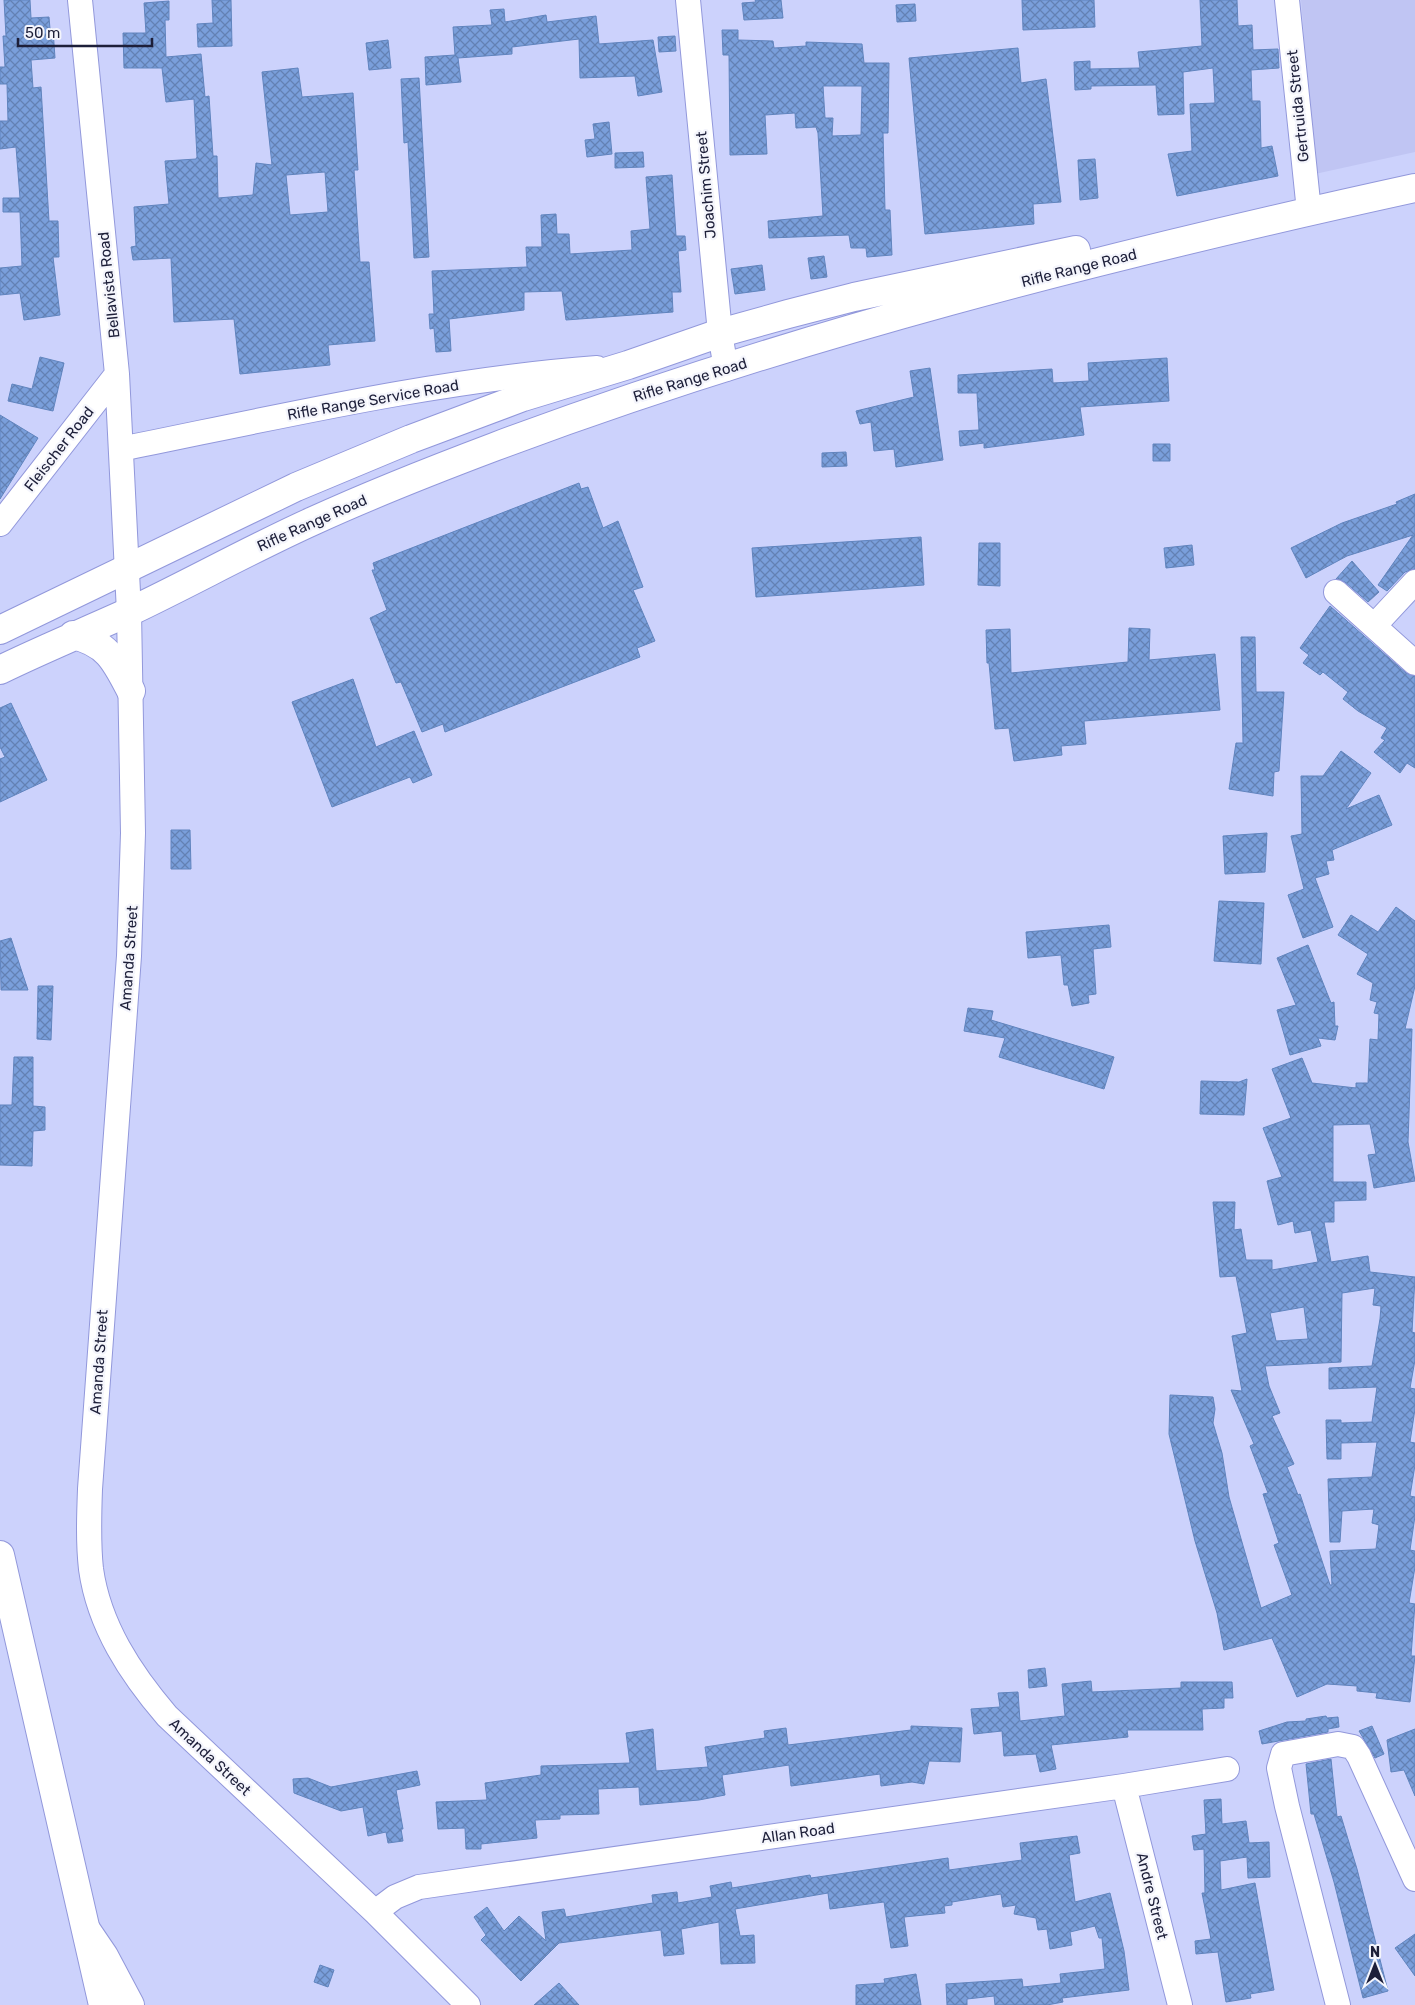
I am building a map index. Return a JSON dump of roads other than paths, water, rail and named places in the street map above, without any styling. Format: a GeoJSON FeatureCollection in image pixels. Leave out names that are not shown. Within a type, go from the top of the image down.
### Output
{"type":"FeatureCollection","features":[{"type":"Feature","properties":{"kind":"main road","name":"Rifle Range Road"},"geometry":{"type":"LineString","coordinates":[[0,670],[130,612],[224,563],[346,506],[492,448],[607,406],[881,320],[1415,176]]}},
{"type":"Feature","properties":{"kind":"main road","name":"Rifle Range Road"},"geometry":{"type":"LineString","coordinates":[[0,630],[296,487],[411,439],[523,397],[628,366],[720,333],[854,297],[1308,205],[1415,188]]}},
{"type":"Feature","properties":{"kind":"main road"},"geometry":{"type":"LineString","coordinates":[[73,636],[85,638],[102,646],[115,660],[131,691]]}},
{"type":"Feature","properties":{"kind":"main road"},"geometry":{"type":"LineString","coordinates":[[0,1555],[103,2005]]}},
{"type":"Feature","properties":{"kind":"main road"},"geometry":{"type":"LineString","coordinates":[[87,1931],[104,1956],[130,2005]]}},
{"type":"Feature","properties":{"kind":"street","name":"Bellavista Road"},"geometry":{"type":"LineString","coordinates":[[80,0],[117,374],[127,570]]}},
{"type":"Feature","properties":{"kind":"street","name":"Joachim Street"},"geometry":{"type":"LineString","coordinates":[[688,0],[720,333],[726,369]]}},
{"type":"Feature","properties":{"kind":"street","name":"Gertruida Street"},"geometry":{"type":"LineString","coordinates":[[1287,0],[1308,205]]}},
{"type":"Feature","properties":{"kind":"street","name":"Rifle Range Service Road"},"geometry":{"type":"LineString","coordinates":[[121,449],[364,398],[545,371],[628,366]]}},
{"type":"Feature","properties":{"kind":"street","name":"Fleischer Road"},"geometry":{"type":"LineString","coordinates":[[0,524],[117,374]]}},
{"type":"Feature","properties":{"kind":"street","name":"Amanda Street"},"geometry":{"type":"LineString","coordinates":[[127,570],[130,612],[133,890],[90,1489],[88,1536],[91,1570],[97,1596],[110,1631],[125,1662],[142,1687],[167,1716],[375,1912],[468,2005]]}},
{"type":"Feature","properties":{"kind":"street"},"geometry":{"type":"LineString","coordinates":[[1374,626],[1415,582]]}},
{"type":"Feature","properties":{"kind":"street"},"geometry":{"type":"LineString","coordinates":[[1336,592],[1415,663]]}},
{"type":"Feature","properties":{"kind":"street"},"geometry":{"type":"LineString","coordinates":[[1338,2005],[1287,1806],[1279,1768],[1283,1754],[1338,1744],[1349,1745],[1357,1751],[1415,1879]]}},
{"type":"Feature","properties":{"kind":"street","name":"Allan Road"},"geometry":{"type":"LineString","coordinates":[[375,1912],[395,1897],[419,1887],[1124,1786],[1227,1769]]}},
{"type":"Feature","properties":{"kind":"street","name":"Andre Street"},"geometry":{"type":"LineString","coordinates":[[1124,1786],[1180,2005]]}}]}
